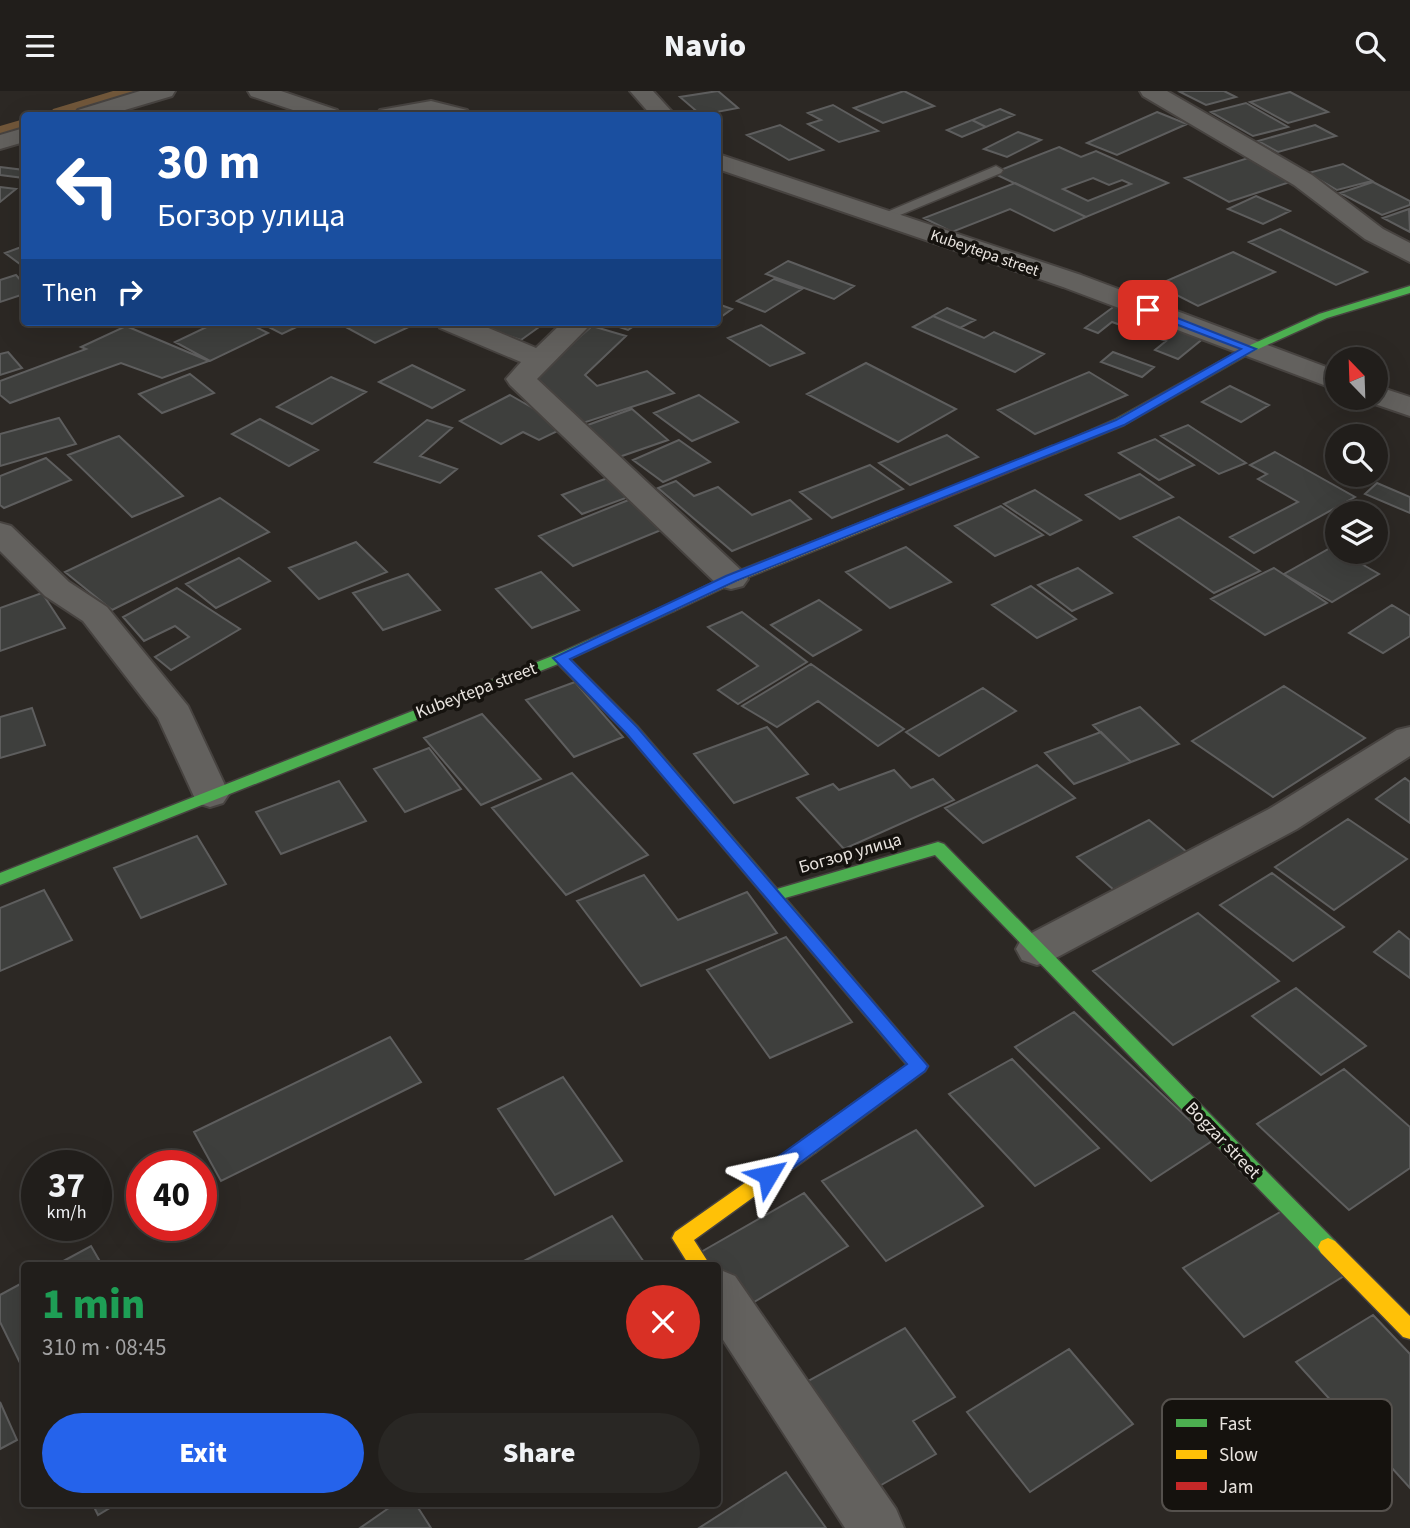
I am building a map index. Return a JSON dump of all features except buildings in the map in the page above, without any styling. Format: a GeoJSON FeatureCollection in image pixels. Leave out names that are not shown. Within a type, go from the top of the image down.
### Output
{"type":"FeatureCollection","features":[{"type":"Feature","properties":{"kind":"street"},"geometry":{"type":"LineString","coordinates":[[96,112],[164,91]]}},
{"type":"Feature","properties":{"kind":"street"},"geometry":{"type":"LineString","coordinates":[[259,91],[320,112]]}},
{"type":"Feature","properties":{"kind":"street"},"geometry":{"type":"LineString","coordinates":[[641,91],[660,112]]}},
{"type":"Feature","properties":{"kind":"street"},"geometry":{"type":"LineString","coordinates":[[1151,91],[1303,180],[1374,234],[1410,254]]}},
{"type":"Feature","properties":{"kind":"street"},"geometry":{"type":"LineString","coordinates":[[406,112],[431,108],[447,112]]}},
{"type":"Feature","properties":{"kind":"street"},"geometry":{"type":"LineString","coordinates":[[0,142],[21,136]]}},
{"type":"Feature","properties":{"kind":"street","name":"Kubeytepa street"},"geometry":{"type":"LineString","coordinates":[[721,162],[1072,281],[1325,376]]}},
{"type":"Feature","properties":{"kind":"street","name":"Kubeytepa street"},"geometry":{"type":"LineString","coordinates":[[0,879],[560,658],[731,579],[1120,422],[1250,349],[1323,316],[1410,289]]}},
{"type":"Feature","properties":{"kind":"street"},"geometry":{"type":"LineString","coordinates":[[460,326],[538,359]]}},
{"type":"Feature","properties":{"kind":"street"},"geometry":{"type":"LineString","coordinates":[[575,326],[520,379],[731,579]]}},
{"type":"Feature","properties":{"kind":"street"},"geometry":{"type":"LineString","coordinates":[[1388,399],[1410,407]]}},
{"type":"Feature","properties":{"kind":"street"},"geometry":{"type":"LineString","coordinates":[[0,533],[57,589],[95,614],[175,714],[210,794]]}},
{"type":"Feature","properties":{"kind":"street"},"geometry":{"type":"LineString","coordinates":[[560,658],[632,730],[919,1066],[682,1238],[698,1262]]}},
{"type":"Feature","properties":{"kind":"street"},"geometry":{"type":"LineString","coordinates":[[1037,949],[1283,819],[1410,739]]}},
{"type":"Feature","properties":{"kind":"street","name":"Bogzar street"},"geometry":{"type":"LineString","coordinates":[[773,896],[937,848],[1410,1330]]}},
{"type":"Feature","properties":{"kind":"street"},"geometry":{"type":"LineString","coordinates":[[721,1295],[877,1528]]}},
{"type":"Feature","properties":{"kind":"lane"},"geometry":{"type":"LineString","coordinates":[[883,217],[996,170]]}},
{"type":"Feature","properties":{"kind":"waterway"},"geometry":{"type":"LineString","coordinates":[[73,112],[142,91]]}},
{"type":"Feature","properties":{"kind":"waterway"},"geometry":{"type":"LineString","coordinates":[[0,135],[21,129]]}},
{"type":"Feature","properties":{"kind":"traffic: fast"},"geometry":{"type":"LineString","coordinates":[[1052,450],[1120,422],[1250,349],[1323,316],[1410,289]]}},
{"type":"Feature","properties":{"kind":"traffic: fast"},"geometry":{"type":"LineString","coordinates":[[0,879],[560,658],[669,608]]}},
{"type":"Feature","properties":{"kind":"traffic: fast"},"geometry":{"type":"LineString","coordinates":[[560,658],[632,730],[919,1066],[809,1146]]}},
{"type":"Feature","properties":{"kind":"traffic: fast"},"geometry":{"type":"LineString","coordinates":[[773,896],[938,848],[1328,1247]]}},
{"type":"Feature","properties":{"kind":"traffic: slow"},"geometry":{"type":"LineString","coordinates":[[669,608],[731,579],[893,514]]}},
{"type":"Feature","properties":{"kind":"traffic: slow"},"geometry":{"type":"LineString","coordinates":[[698,1262],[682,1238],[809,1146]]}},
{"type":"Feature","properties":{"kind":"traffic: slow"},"geometry":{"type":"LineString","coordinates":[[1328,1247],[1410,1330]]}},
{"type":"Feature","properties":{"kind":"traffic: jam"},"geometry":{"type":"LineString","coordinates":[[893,514],[1052,450]]}},
{"type":"Feature","properties":{"kind":"route"},"geometry":{"type":"LineString","coordinates":[[768,1175],[919,1066],[632,730],[560,658],[731,579],[1120,422],[1250,349],[1148,310]]}}]}
